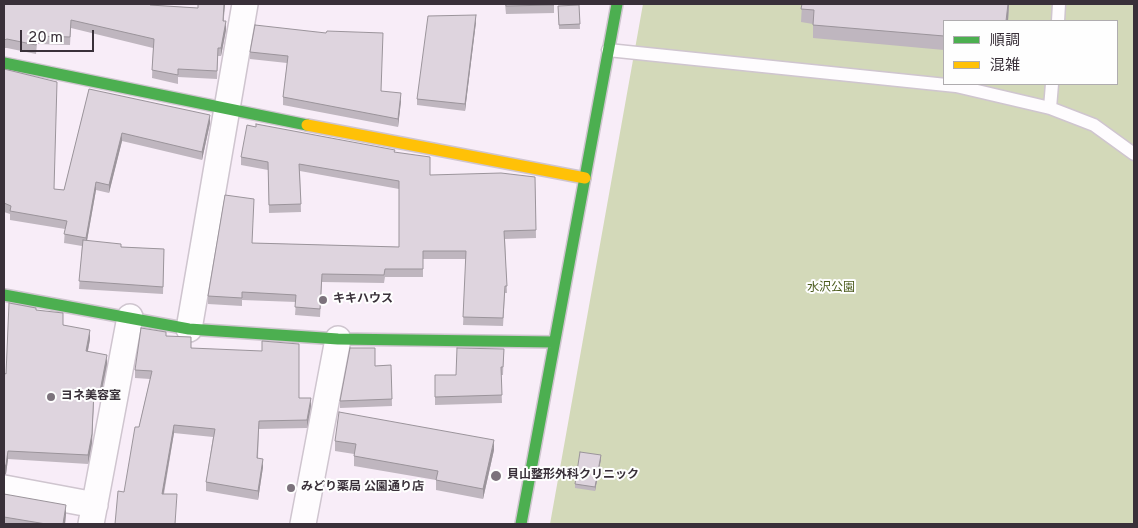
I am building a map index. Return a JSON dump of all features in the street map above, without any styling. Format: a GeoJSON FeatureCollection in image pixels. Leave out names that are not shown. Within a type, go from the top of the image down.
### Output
{"type":"FeatureCollection","features":[{"type":"Feature","properties":{"kind":"street"},"geometry":{"type":"LineString","coordinates":[[189,329],[245,4]]}},
{"type":"Feature","properties":{"kind":"street"},"geometry":{"type":"LineString","coordinates":[[521,524],[616,4]]}},
{"type":"Feature","properties":{"kind":"street"},"geometry":{"type":"LineString","coordinates":[[4,63],[227,110],[585,178]]}},
{"type":"Feature","properties":{"kind":"street"},"geometry":{"type":"LineString","coordinates":[[4,294],[189,329],[338,339],[554,342]]}},
{"type":"Feature","properties":{"kind":"street"},"geometry":{"type":"LineString","coordinates":[[4,488],[93,515],[130,318]]}},
{"type":"Feature","properties":{"kind":"street"},"geometry":{"type":"LineString","coordinates":[[303,524],[338,339]]}},
{"type":"Feature","properties":{"kind":"lane"},"geometry":{"type":"LineString","coordinates":[[1058,20],[1060,4]]}},
{"type":"Feature","properties":{"kind":"lane"},"geometry":{"type":"LineString","coordinates":[[608,50],[943,85]]}},
{"type":"Feature","properties":{"kind":"lane"},"geometry":{"type":"LineString","coordinates":[[946,85],[1050,108],[1094,125],[1134,154]]}},
{"type":"Feature","properties":{"kind":"lane"},"geometry":{"type":"LineString","coordinates":[[1050,108],[1052,85]]}},
{"type":"Feature","properties":{"kind":"green space","name":"水沢公園"},"geometry":{"type":"Polygon","coordinates":[[[643,4],[1134,4],[1134,524],[550,524],[643,4]]]}},
{"type":"Feature","properties":{"kind":"building"},"geometry":{"type":"Polygon","coordinates":[[[4,4],[151,4],[198,8],[198,4],[224,4],[223,21],[226,21],[221,48],[218,48],[217,71],[178,69],[178,75],[152,70],[154,39],[71,20],[70,37],[37,36],[36,45],[4,40],[4,4]]]}},
{"type":"Feature","properties":{"kind":"building"},"geometry":{"type":"Polygon","coordinates":[[[506,4],[554,4],[554,5],[506,6],[506,4]]]}},
{"type":"Feature","properties":{"kind":"building"},"geometry":{"type":"Polygon","coordinates":[[[802,4],[1008,4],[1006,20],[943,20],[943,36],[813,25],[814,10],[801,9],[802,4]]]}},
{"type":"Feature","properties":{"kind":"building"},"geometry":{"type":"Polygon","coordinates":[[[579,5],[580,24],[559,25],[558,6],[579,5]]]}},
{"type":"Feature","properties":{"kind":"building"},"geometry":{"type":"Polygon","coordinates":[[[476,15],[465,104],[417,99],[428,16],[476,15]]]}},
{"type":"Feature","properties":{"kind":"building"},"geometry":{"type":"Polygon","coordinates":[[[255,25],[326,33],[327,31],[383,33],[381,91],[401,93],[398,119],[283,97],[288,56],[250,52],[255,25]]]}},
{"type":"Feature","properties":{"kind":"building"},"geometry":{"type":"Polygon","coordinates":[[[4,69],[57,82],[54,189],[64,190],[89,89],[210,115],[202,152],[122,133],[109,185],[96,182],[86,238],[64,234],[67,221],[10,211],[11,206],[4,203],[4,69]]]}},
{"type":"Feature","properties":{"kind":"building"},"geometry":{"type":"Polygon","coordinates":[[[256,124],[395,150],[394,152],[430,157],[430,175],[501,173],[535,177],[536,230],[504,231],[507,286],[505,286],[503,318],[463,317],[466,251],[423,251],[423,269],[385,269],[384,275],[322,274],[320,309],[295,307],[296,295],[242,292],[242,298],[208,296],[225,195],[254,199],[252,243],[399,247],[399,181],[299,164],[301,204],[269,205],[268,162],[241,157],[247,125],[256,127],[256,124]]]}},
{"type":"Feature","properties":{"kind":"building"},"geometry":{"type":"Polygon","coordinates":[[[83,240],[121,244],[121,247],[164,249],[163,287],[79,281],[83,240]]]}},
{"type":"Feature","properties":{"kind":"building"},"geometry":{"type":"Polygon","coordinates":[[[9,303],[36,308],[36,310],[63,313],[63,325],[90,330],[86,351],[107,355],[100,391],[94,390],[92,434],[88,455],[8,451],[6,465],[4,466],[4,373],[6,374],[9,303]]]}},
{"type":"Feature","properties":{"kind":"building"},"geometry":{"type":"Polygon","coordinates":[[[141,328],[166,332],[166,336],[191,337],[191,348],[262,351],[262,341],[299,344],[299,398],[311,398],[307,420],[259,421],[257,458],[263,459],[258,491],[206,482],[215,429],[174,425],[162,494],[177,494],[175,524],[115,524],[118,491],[124,492],[135,427],[139,427],[152,371],[135,370],[141,328]]]}},
{"type":"Feature","properties":{"kind":"building"},"geometry":{"type":"Polygon","coordinates":[[[350,348],[375,348],[375,366],[391,365],[392,399],[340,401],[350,348]]]}},
{"type":"Feature","properties":{"kind":"building"},"geometry":{"type":"Polygon","coordinates":[[[457,348],[504,349],[503,367],[501,367],[502,395],[435,397],[435,375],[456,375],[457,348]]]}},
{"type":"Feature","properties":{"kind":"building"},"geometry":{"type":"Polygon","coordinates":[[[339,412],[494,440],[483,489],[436,480],[438,471],[354,456],[356,444],[335,441],[339,412]]]}},
{"type":"Feature","properties":{"kind":"building"},"geometry":{"type":"Polygon","coordinates":[[[580,452],[601,455],[595,487],[575,484],[580,452]]]}},
{"type":"Feature","properties":{"kind":"building"},"geometry":{"type":"Polygon","coordinates":[[[4,494],[66,505],[63,524],[46,524],[4,517],[4,494]]]}},
{"type":"Feature","properties":{"kind":"traffic: fast"},"geometry":{"type":"LineString","coordinates":[[521,524],[617,4]]}},
{"type":"Feature","properties":{"kind":"traffic: fast"},"geometry":{"type":"LineString","coordinates":[[4,63],[307,125]]}},
{"type":"Feature","properties":{"kind":"traffic: fast"},"geometry":{"type":"LineString","coordinates":[[4,295],[189,329],[338,339],[554,342]]}},
{"type":"Feature","properties":{"kind":"traffic: slow"},"geometry":{"type":"LineString","coordinates":[[307,125],[585,178]]}},
{"type":"Feature","properties":{"kind":"place","name":"キキハウス"},"geometry":{"type":"Point","coordinates":[323,300]}},
{"type":"Feature","properties":{"kind":"place","name":"ヨネ美容室"},"geometry":{"type":"Point","coordinates":[51,397]}},
{"type":"Feature","properties":{"kind":"place","name":"貝山整形外科クリニック"},"geometry":{"type":"Point","coordinates":[496,476]}},
{"type":"Feature","properties":{"kind":"place","name":"みどり薬局 公園通り店"},"geometry":{"type":"Point","coordinates":[291,488]}}]}
